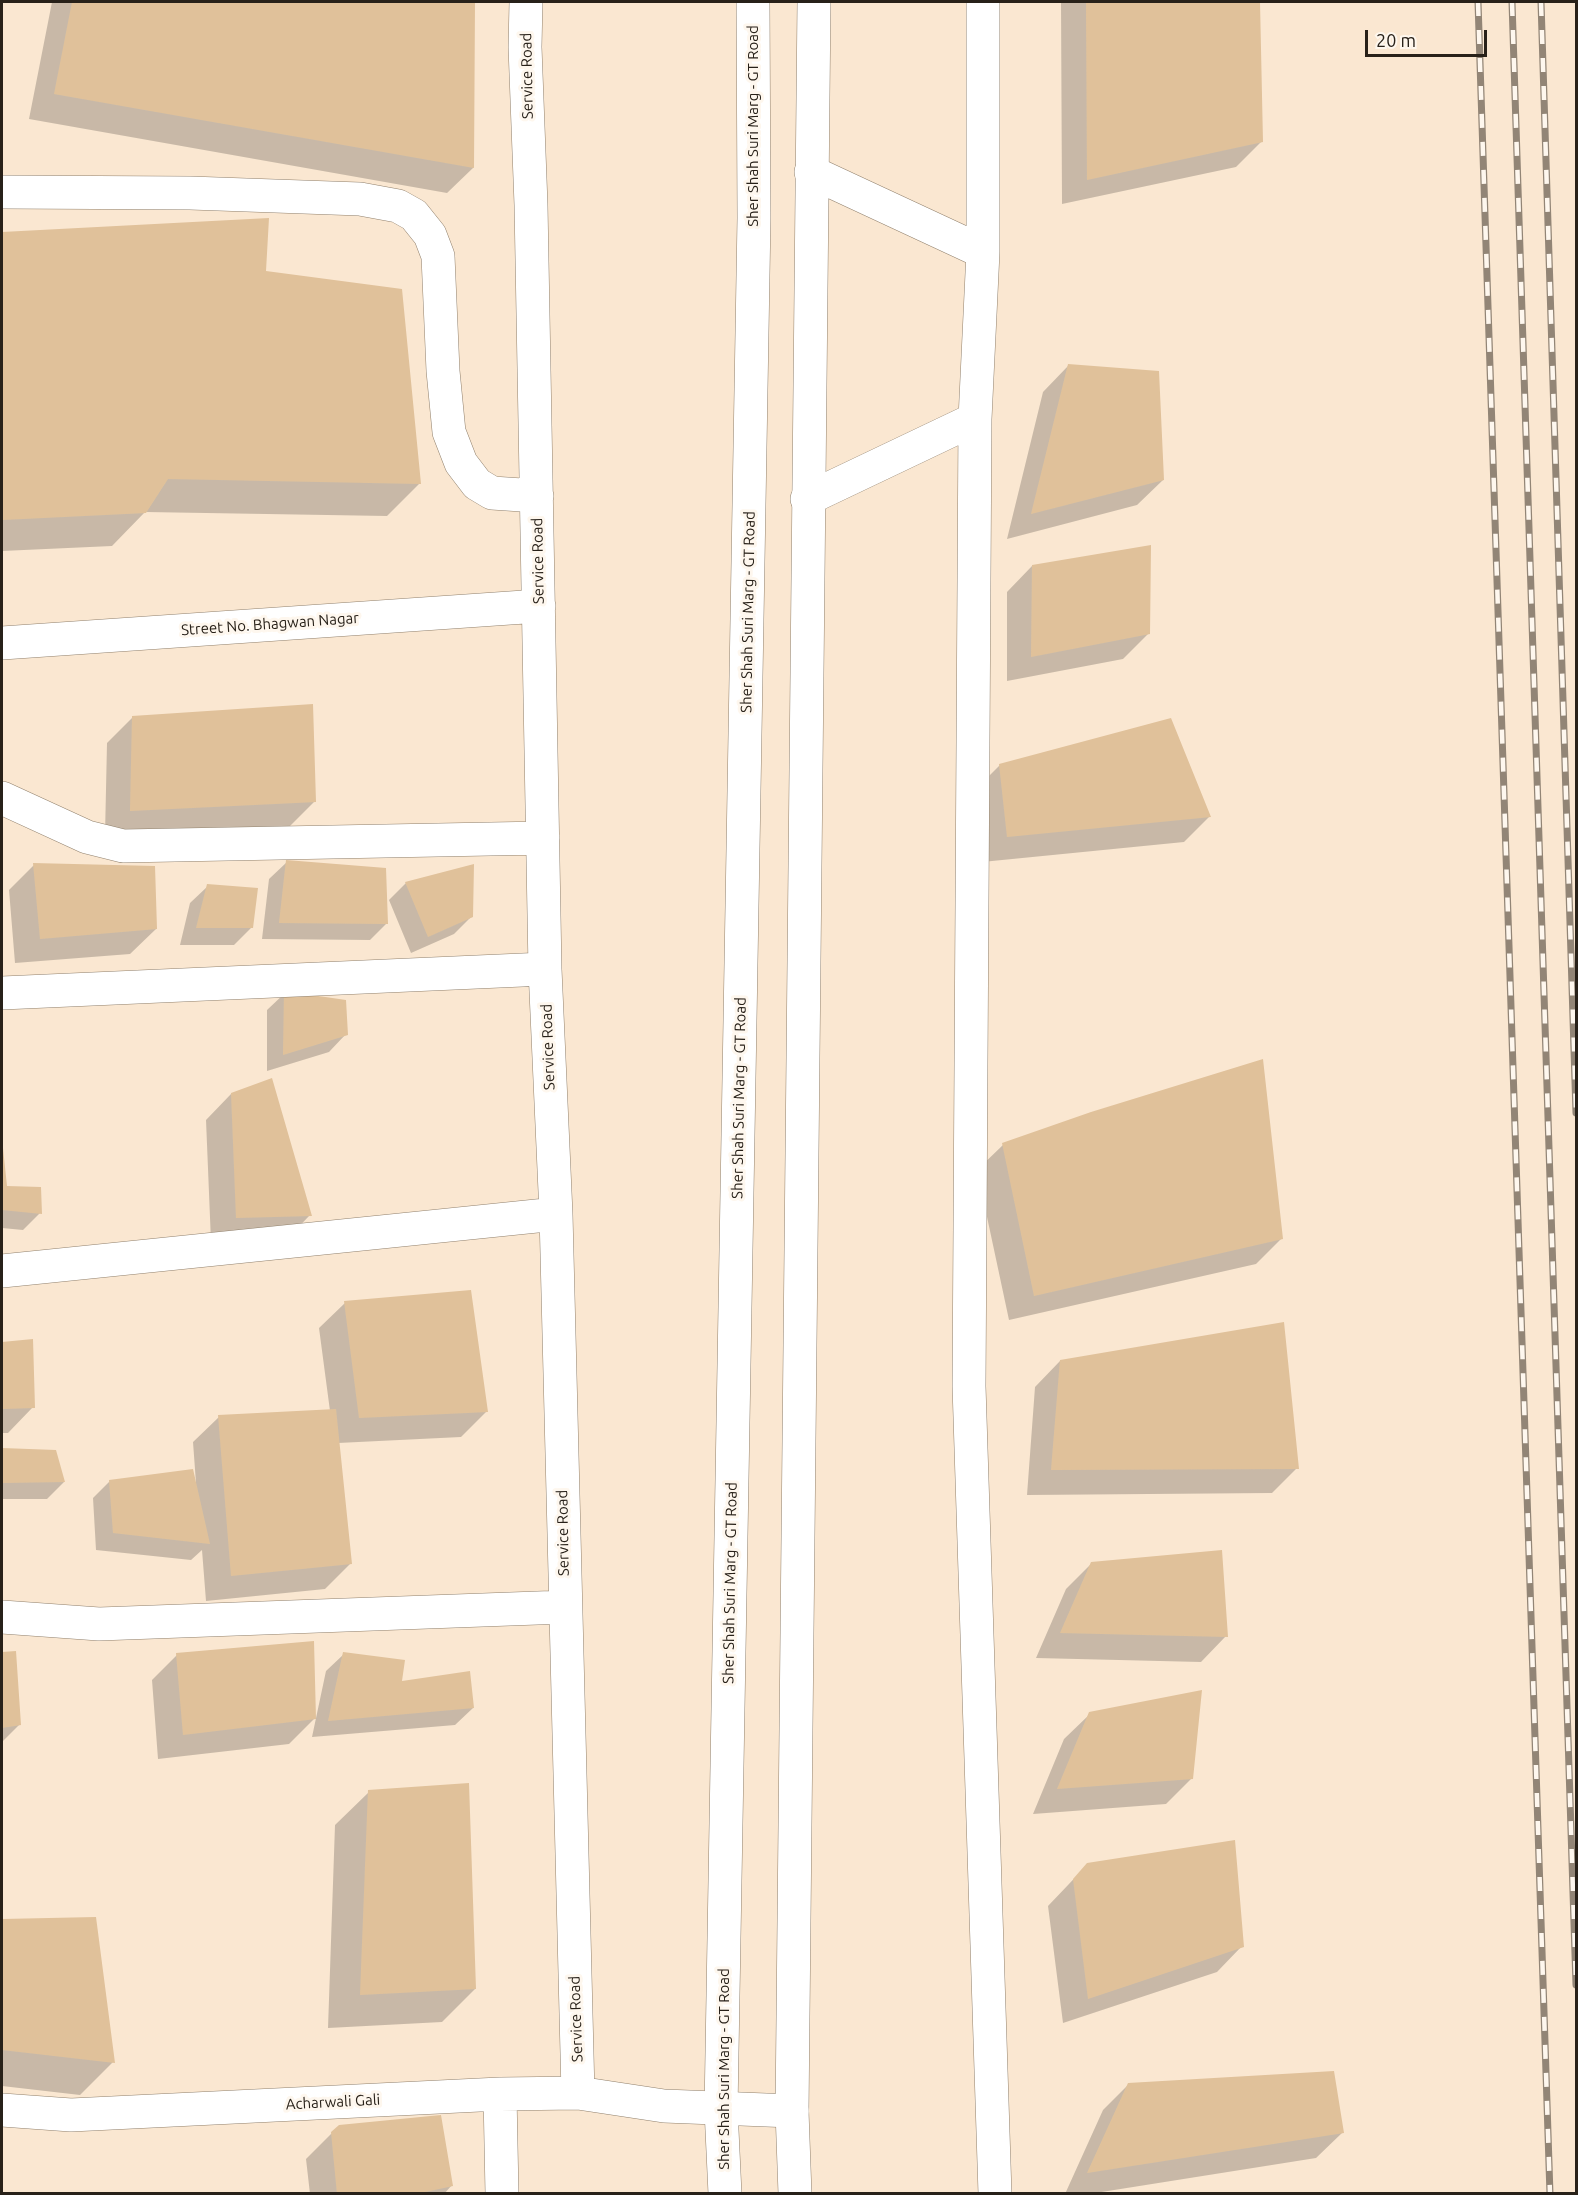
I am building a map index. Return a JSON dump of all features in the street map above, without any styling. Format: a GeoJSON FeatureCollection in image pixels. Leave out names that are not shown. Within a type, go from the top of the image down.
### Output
{"type":"FeatureCollection","features":[{"type":"Feature","properties":{"kind":"street","name":"Service Road"},"geometry":{"type":"LineString","coordinates":[[526,2],[525,47],[531,205],[545,969],[556,1214],[578,2093]]}},
{"type":"Feature","properties":{"kind":"street","name":"Sher Shah Suri Marg - GT Road"},"geometry":{"type":"LineString","coordinates":[[725,2193],[721,2109],[754,218],[753,2]]}},
{"type":"Feature","properties":{"kind":"street"},"geometry":{"type":"LineString","coordinates":[[795,2193],[792,2111],[807,499],[814,2]]}},
{"type":"Feature","properties":{"kind":"street"},"geometry":{"type":"LineString","coordinates":[[982,2],[983,252],[975,419],[969,1386],[995,2193]]}},
{"type":"Feature","properties":{"kind":"street"},"geometry":{"type":"LineString","coordinates":[[812,172],[983,252]]}},
{"type":"Feature","properties":{"kind":"street"},"geometry":{"type":"LineString","coordinates":[[2,192],[190,193],[360,199],[398,206],[414,215],[430,235],[438,256],[443,371],[449,432],[461,463],[477,484],[492,493],[537,496]]}},
{"type":"Feature","properties":{"kind":"street"},"geometry":{"type":"LineString","coordinates":[[807,499],[975,419]]}},
{"type":"Feature","properties":{"kind":"street","name":"Street No. Bhagwan Nagar"},"geometry":{"type":"LineString","coordinates":[[2,643],[539,606]]}},
{"type":"Feature","properties":{"kind":"street"},"geometry":{"type":"LineString","coordinates":[[2,798],[87,837],[123,846],[543,838]]}},
{"type":"Feature","properties":{"kind":"street"},"geometry":{"type":"LineString","coordinates":[[2,993],[545,969]]}},
{"type":"Feature","properties":{"kind":"street"},"geometry":{"type":"LineString","coordinates":[[2,1271],[556,1214]]}},
{"type":"Feature","properties":{"kind":"street"},"geometry":{"type":"LineString","coordinates":[[2,1617],[99,1624],[565,1607]]}},
{"type":"Feature","properties":{"kind":"street","name":"Acharwali Gali"},"geometry":{"type":"LineString","coordinates":[[2,2110],[71,2115],[500,2094],[578,2093],[664,2106],[792,2111]]}},
{"type":"Feature","properties":{"kind":"street"},"geometry":{"type":"LineString","coordinates":[[500,2094],[502,2193]]}},
{"type":"Feature","properties":{"kind":"building"},"geometry":{"type":"Polygon","coordinates":[[[72,2],[475,2],[474,168],[54,94],[72,2]]]}},
{"type":"Feature","properties":{"kind":"building"},"geometry":{"type":"Polygon","coordinates":[[[1086,2],[1260,2],[1263,142],[1087,180],[1086,2]]]}},
{"type":"Feature","properties":{"kind":"building"},"geometry":{"type":"Polygon","coordinates":[[[269,218],[266,271],[402,289],[421,484],[168,479],[146,513],[2,520],[2,232],[269,218]]]}},
{"type":"Feature","properties":{"kind":"building"},"geometry":{"type":"Polygon","coordinates":[[[1068,364],[1159,371],[1164,480],[1031,514],[1068,364]]]}},
{"type":"Feature","properties":{"kind":"building"},"geometry":{"type":"Polygon","coordinates":[[[1151,545],[1150,634],[1031,657],[1032,565],[1151,545]]]}},
{"type":"Feature","properties":{"kind":"building"},"geometry":{"type":"Polygon","coordinates":[[[313,704],[316,802],[130,811],[132,716],[313,704]]]}},
{"type":"Feature","properties":{"kind":"building"},"geometry":{"type":"Polygon","coordinates":[[[1171,718],[1211,817],[1007,837],[999,764],[1171,718]]]}},
{"type":"Feature","properties":{"kind":"building"},"geometry":{"type":"Polygon","coordinates":[[[286,860],[386,868],[388,924],[279,923],[286,860]]]}},
{"type":"Feature","properties":{"kind":"building"},"geometry":{"type":"Polygon","coordinates":[[[33,863],[155,866],[157,929],[40,939],[33,863]]]}},
{"type":"Feature","properties":{"kind":"building"},"geometry":{"type":"Polygon","coordinates":[[[474,864],[473,917],[428,937],[405,882],[474,864]]]}},
{"type":"Feature","properties":{"kind":"building"},"geometry":{"type":"Polygon","coordinates":[[[207,884],[258,888],[253,928],[196,928],[207,884]]]}},
{"type":"Feature","properties":{"kind":"building"},"geometry":{"type":"Polygon","coordinates":[[[284,991],[346,1000],[348,1035],[283,1055],[284,991]]]}},
{"type":"Feature","properties":{"kind":"building"},"geometry":{"type":"Polygon","coordinates":[[[1263,1059],[1283,1239],[1034,1296],[1002,1143],[1091,1112],[1263,1059]]]}},
{"type":"Feature","properties":{"kind":"building"},"geometry":{"type":"Polygon","coordinates":[[[272,1078],[312,1216],[236,1218],[231,1093],[272,1078]]]}},
{"type":"Feature","properties":{"kind":"building"},"geometry":{"type":"Polygon","coordinates":[[[2,1148],[7,1186],[41,1187],[42,1214],[2,1210],[2,1148]]]}},
{"type":"Feature","properties":{"kind":"building"},"geometry":{"type":"Polygon","coordinates":[[[471,1290],[488,1412],[359,1418],[344,1301],[471,1290]]]}},
{"type":"Feature","properties":{"kind":"building"},"geometry":{"type":"Polygon","coordinates":[[[1284,1322],[1299,1469],[1051,1470],[1060,1360],[1284,1322]]]}},
{"type":"Feature","properties":{"kind":"building"},"geometry":{"type":"Polygon","coordinates":[[[33,1339],[35,1408],[2,1409],[2,1342],[33,1339]]]}},
{"type":"Feature","properties":{"kind":"building"},"geometry":{"type":"Polygon","coordinates":[[[336,1409],[352,1564],[231,1576],[218,1415],[336,1409]]]}},
{"type":"Feature","properties":{"kind":"building"},"geometry":{"type":"Polygon","coordinates":[[[2,1448],[56,1450],[65,1482],[2,1483],[2,1448]]]}},
{"type":"Feature","properties":{"kind":"building"},"geometry":{"type":"Polygon","coordinates":[[[193,1469],[210,1544],[113,1533],[109,1480],[193,1469]]]}},
{"type":"Feature","properties":{"kind":"building"},"geometry":{"type":"Polygon","coordinates":[[[1222,1550],[1228,1637],[1060,1633],[1091,1562],[1222,1550]]]}},
{"type":"Feature","properties":{"kind":"building"},"geometry":{"type":"Polygon","coordinates":[[[314,1641],[316,1719],[183,1735],[176,1653],[314,1641]]]}},
{"type":"Feature","properties":{"kind":"building"},"geometry":{"type":"Polygon","coordinates":[[[16,1651],[21,1725],[2,1728],[2,1652],[16,1651]]]}},
{"type":"Feature","properties":{"kind":"building"},"geometry":{"type":"Polygon","coordinates":[[[343,1652],[405,1660],[402,1681],[470,1671],[474,1708],[328,1721],[343,1652]]]}},
{"type":"Feature","properties":{"kind":"building"},"geometry":{"type":"Polygon","coordinates":[[[1202,1690],[1193,1779],[1057,1789],[1089,1712],[1202,1690]]]}},
{"type":"Feature","properties":{"kind":"building"},"geometry":{"type":"Polygon","coordinates":[[[469,1783],[476,1989],[360,1995],[368,1790],[469,1783]]]}},
{"type":"Feature","properties":{"kind":"building"},"geometry":{"type":"Polygon","coordinates":[[[1235,1840],[1244,1947],[1088,1999],[1073,1879],[1087,1863],[1235,1840]]]}},
{"type":"Feature","properties":{"kind":"building"},"geometry":{"type":"Polygon","coordinates":[[[96,1917],[115,2063],[2,2050],[2,1919],[96,1917]]]}},
{"type":"Feature","properties":{"kind":"building"},"geometry":{"type":"Polygon","coordinates":[[[1334,2071],[1344,2133],[1087,2173],[1128,2083],[1334,2071]]]}},
{"type":"Feature","properties":{"kind":"building"},"geometry":{"type":"Polygon","coordinates":[[[441,2115],[453,2186],[416,2194],[337,2194],[331,2132],[339,2125],[441,2115]]]}},
{"type":"Feature","properties":{"kind":"railway"},"geometry":{"type":"LineString","coordinates":[[1478,2],[1550,2194]]}},
{"type":"Feature","properties":{"kind":"railway"},"geometry":{"type":"LineString","coordinates":[[1512,2],[1576,1985]]}},
{"type":"Feature","properties":{"kind":"railway"},"geometry":{"type":"LineString","coordinates":[[1541,2],[1576,1113]]}}]}
